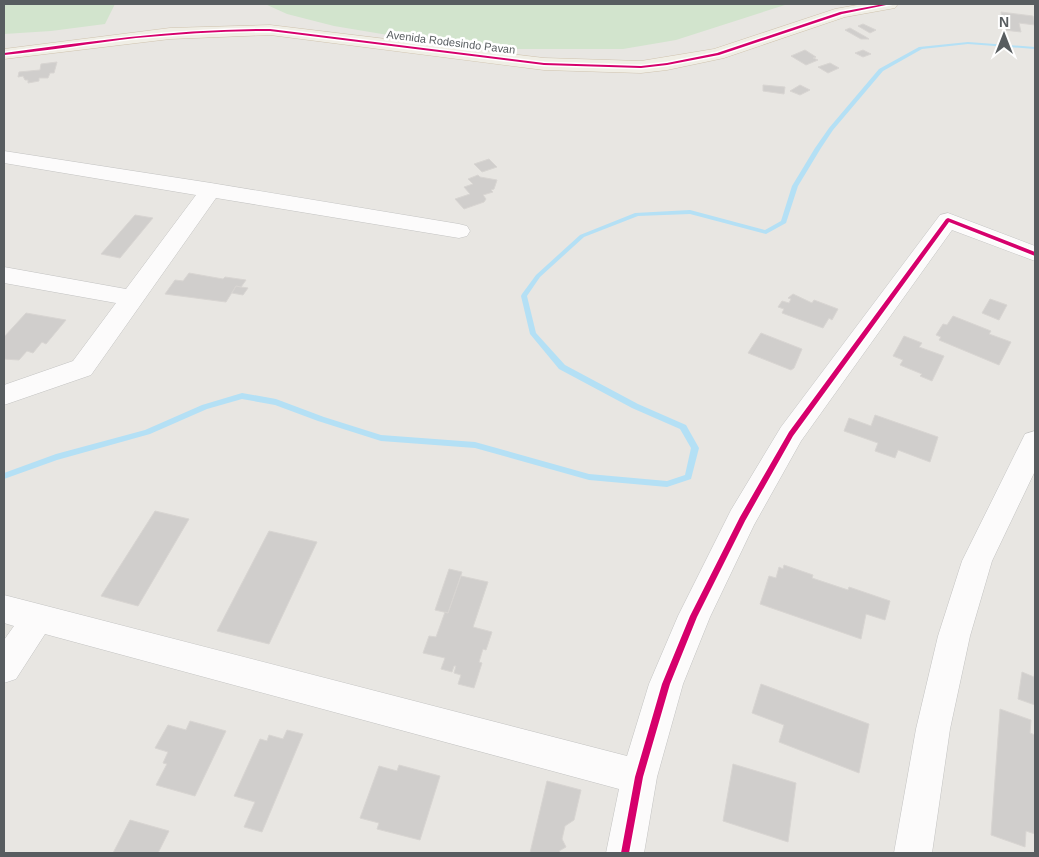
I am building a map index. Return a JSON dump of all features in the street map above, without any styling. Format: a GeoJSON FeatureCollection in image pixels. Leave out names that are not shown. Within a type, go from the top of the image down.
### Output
{"type":"FeatureCollection","features":[{"type":"Feature","properties":{"kind":"main road","name":"Avenida Rodesindo Pavan"},"geometry":{"type":"LineString","coordinates":[[4,54],[175,33],[238,29],[270,30],[544,64],[641,67],[718,54],[841,13],[889,4]]}},
{"type":"Feature","properties":{"kind":"street"},"geometry":{"type":"LineString","coordinates":[[4,156],[459,231]]}},
{"type":"Feature","properties":{"kind":"street"},"geometry":{"type":"LineString","coordinates":[[4,395],[82,368],[211,189]]}},
{"type":"Feature","properties":{"kind":"street"},"geometry":{"type":"LineString","coordinates":[[625,853],[639,778],[666,684],[694,616],[742,519],[791,434],[948,220],[1035,254]]}},
{"type":"Feature","properties":{"kind":"street"},"geometry":{"type":"LineString","coordinates":[[4,275],[133,298]]}},
{"type":"Feature","properties":{"kind":"street"},"geometry":{"type":"LineString","coordinates":[[913,853],[933,729],[954,636],[977,561],[1035,442]]}},
{"type":"Feature","properties":{"kind":"street"},"geometry":{"type":"LineString","coordinates":[[4,609],[639,778]]}},
{"type":"Feature","properties":{"kind":"street"},"geometry":{"type":"LineString","coordinates":[[4,668],[37,618]]}},
{"type":"Feature","properties":{"kind":"green space"},"geometry":{"type":"Polygon","coordinates":[[[4,4],[115,4],[105,24],[51,31],[4,34],[4,4]]]}},
{"type":"Feature","properties":{"kind":"green space"},"geometry":{"type":"Polygon","coordinates":[[[265,4],[788,4],[676,40],[623,49],[501,49],[442,44],[334,26],[287,14],[265,4]]]}},
{"type":"Feature","properties":{"kind":"building"},"geometry":{"type":"Polygon","coordinates":[[[1001,12],[1033,16],[1035,25],[1019,23],[1021,32],[1004,30],[1001,12]]]}},
{"type":"Feature","properties":{"kind":"building"},"geometry":{"type":"Polygon","coordinates":[[[863,24],[876,30],[870,33],[858,26],[863,24]]]}},
{"type":"Feature","properties":{"kind":"building"},"geometry":{"type":"Polygon","coordinates":[[[850,28],[869,39],[861,39],[845,30],[850,28]]]}},
{"type":"Feature","properties":{"kind":"building"},"geometry":{"type":"Polygon","coordinates":[[[805,50],[818,60],[806,65],[791,56],[805,50]]]}},
{"type":"Feature","properties":{"kind":"building"},"geometry":{"type":"Polygon","coordinates":[[[863,50],[871,54],[863,57],[855,53],[863,50]]]}},
{"type":"Feature","properties":{"kind":"building"},"geometry":{"type":"Polygon","coordinates":[[[57,62],[54,73],[50,73],[48,78],[39,78],[39,81],[28,83],[28,80],[25,80],[23,76],[18,77],[19,72],[40,70],[41,64],[57,62]]]}},
{"type":"Feature","properties":{"kind":"building"},"geometry":{"type":"Polygon","coordinates":[[[830,63],[839,68],[828,73],[818,67],[830,63]]]}},
{"type":"Feature","properties":{"kind":"building"},"geometry":{"type":"Polygon","coordinates":[[[763,85],[785,87],[784,94],[763,91],[763,85]]]}},
{"type":"Feature","properties":{"kind":"building"},"geometry":{"type":"Polygon","coordinates":[[[800,85],[810,90],[800,95],[790,91],[800,85]]]}},
{"type":"Feature","properties":{"kind":"building"},"geometry":{"type":"Polygon","coordinates":[[[489,159],[497,167],[482,172],[474,164],[489,159]]]}},
{"type":"Feature","properties":{"kind":"building"},"geometry":{"type":"Polygon","coordinates":[[[478,175],[497,180],[494,189],[491,190],[493,192],[483,195],[486,199],[484,202],[464,209],[455,199],[470,194],[464,187],[473,184],[468,179],[478,175]]]}},
{"type":"Feature","properties":{"kind":"building"},"geometry":{"type":"Polygon","coordinates":[[[135,215],[153,218],[120,258],[101,254],[135,215]]]}},
{"type":"Feature","properties":{"kind":"building"},"geometry":{"type":"Polygon","coordinates":[[[189,273],[223,279],[225,277],[246,280],[241,287],[236,286],[226,302],[165,294],[175,280],[183,281],[189,273]]]}},
{"type":"Feature","properties":{"kind":"building"},"geometry":{"type":"Polygon","coordinates":[[[236,286],[248,288],[243,295],[232,293],[236,286]]]}},
{"type":"Feature","properties":{"kind":"building"},"geometry":{"type":"Polygon","coordinates":[[[793,294],[812,303],[814,300],[838,309],[832,320],[829,318],[823,328],[782,313],[784,309],[778,307],[782,301],[789,303],[791,299],[788,298],[793,294]]]}},
{"type":"Feature","properties":{"kind":"building"},"geometry":{"type":"Polygon","coordinates":[[[990,299],[1007,305],[999,320],[982,313],[990,299]]]}},
{"type":"Feature","properties":{"kind":"building"},"geometry":{"type":"Polygon","coordinates":[[[26,313],[66,320],[46,344],[42,342],[33,353],[27,351],[19,360],[4,359],[4,337],[26,313]]]}},
{"type":"Feature","properties":{"kind":"building"},"geometry":{"type":"Polygon","coordinates":[[[953,316],[991,331],[989,334],[1011,342],[999,365],[939,340],[941,337],[936,335],[943,324],[947,325],[953,316]]]}},
{"type":"Feature","properties":{"kind":"building"},"geometry":{"type":"Polygon","coordinates":[[[761,333],[802,349],[794,368],[791,370],[748,353],[761,333]]]}},
{"type":"Feature","properties":{"kind":"building"},"geometry":{"type":"Polygon","coordinates":[[[904,336],[922,343],[919,347],[944,356],[932,381],[920,376],[922,374],[900,365],[903,360],[893,356],[904,336]]]}},
{"type":"Feature","properties":{"kind":"building"},"geometry":{"type":"Polygon","coordinates":[[[875,415],[938,437],[930,462],[898,450],[895,458],[875,451],[878,443],[844,431],[849,418],[871,426],[875,415]]]}},
{"type":"Feature","properties":{"kind":"building"},"geometry":{"type":"Polygon","coordinates":[[[155,511],[189,519],[138,606],[101,596],[155,511]]]}},
{"type":"Feature","properties":{"kind":"building"},"geometry":{"type":"Polygon","coordinates":[[[269,531],[317,542],[269,644],[217,631],[269,531]]]}},
{"type":"Feature","properties":{"kind":"building"},"geometry":{"type":"Polygon","coordinates":[[[784,565],[813,575],[812,578],[848,590],[849,587],[890,601],[885,620],[866,614],[861,639],[760,604],[769,576],[776,578],[779,567],[783,569],[784,565]]]}},
{"type":"Feature","properties":{"kind":"building"},"geometry":{"type":"Polygon","coordinates":[[[449,569],[462,572],[448,613],[435,610],[449,569]]]}},
{"type":"Feature","properties":{"kind":"building"},"geometry":{"type":"Polygon","coordinates":[[[461,576],[488,582],[473,627],[492,632],[486,650],[483,649],[479,662],[482,663],[474,688],[458,684],[461,675],[454,673],[456,666],[454,666],[452,672],[441,669],[445,658],[423,653],[429,636],[436,637],[445,612],[448,613],[461,576]]]}},
{"type":"Feature","properties":{"kind":"building"},"geometry":{"type":"Polygon","coordinates":[[[1035,670],[1035,705],[1018,699],[1022,672],[1034,677],[1035,670]]]}},
{"type":"Feature","properties":{"kind":"building"},"geometry":{"type":"Polygon","coordinates":[[[761,684],[869,724],[859,773],[779,742],[784,725],[752,713],[761,684]]]}},
{"type":"Feature","properties":{"kind":"building"},"geometry":{"type":"Polygon","coordinates":[[[1000,709],[1031,720],[1030,733],[1035,735],[1035,834],[1026,831],[1025,847],[991,835],[1000,709]]]}},
{"type":"Feature","properties":{"kind":"building"},"geometry":{"type":"Polygon","coordinates":[[[190,721],[226,731],[195,796],[156,785],[167,764],[163,763],[168,752],[155,748],[168,725],[186,730],[190,721]]]}},
{"type":"Feature","properties":{"kind":"building"},"geometry":{"type":"Polygon","coordinates":[[[287,730],[303,734],[262,832],[244,827],[255,802],[234,796],[260,739],[267,741],[269,735],[283,739],[287,730]]]}},
{"type":"Feature","properties":{"kind":"building"},"geometry":{"type":"Polygon","coordinates":[[[733,764],[796,783],[788,842],[723,821],[733,764]]]}},
{"type":"Feature","properties":{"kind":"building"},"geometry":{"type":"Polygon","coordinates":[[[399,765],[440,776],[420,840],[377,829],[379,823],[360,818],[379,766],[397,771],[399,765]]]}},
{"type":"Feature","properties":{"kind":"building"},"geometry":{"type":"Polygon","coordinates":[[[547,781],[581,790],[574,820],[565,826],[562,839],[566,847],[559,851],[561,853],[530,853],[547,781]]]}},
{"type":"Feature","properties":{"kind":"building"},"geometry":{"type":"Polygon","coordinates":[[[130,820],[169,831],[158,853],[113,853],[130,820]]]}},
{"type":"Feature","properties":{"kind":"waterway"},"geometry":{"type":"LineString","coordinates":[[4,476],[56,457],[147,432],[205,407],[242,396],[276,402],[381,438],[475,445],[589,477],[667,484],[688,477],[695,448],[683,427],[635,406],[562,367],[533,334],[524,296],[538,276],[582,236],[637,214],[690,212],[766,232],[784,222],[795,186],[818,148],[831,129],[881,70],[921,48],[968,43],[1035,48]]}},
{"type":"Feature","properties":{"kind":"cycle path"},"geometry":{"type":"LineString","coordinates":[[4,54],[103,41],[203,31],[270,30],[544,64],[641,67],[718,54],[841,13],[889,4]]}},
{"type":"Feature","properties":{"kind":"cycle path"},"geometry":{"type":"LineString","coordinates":[[625,853],[639,777],[666,684],[694,616],[742,519],[791,434],[948,220],[1035,254]]}}]}
